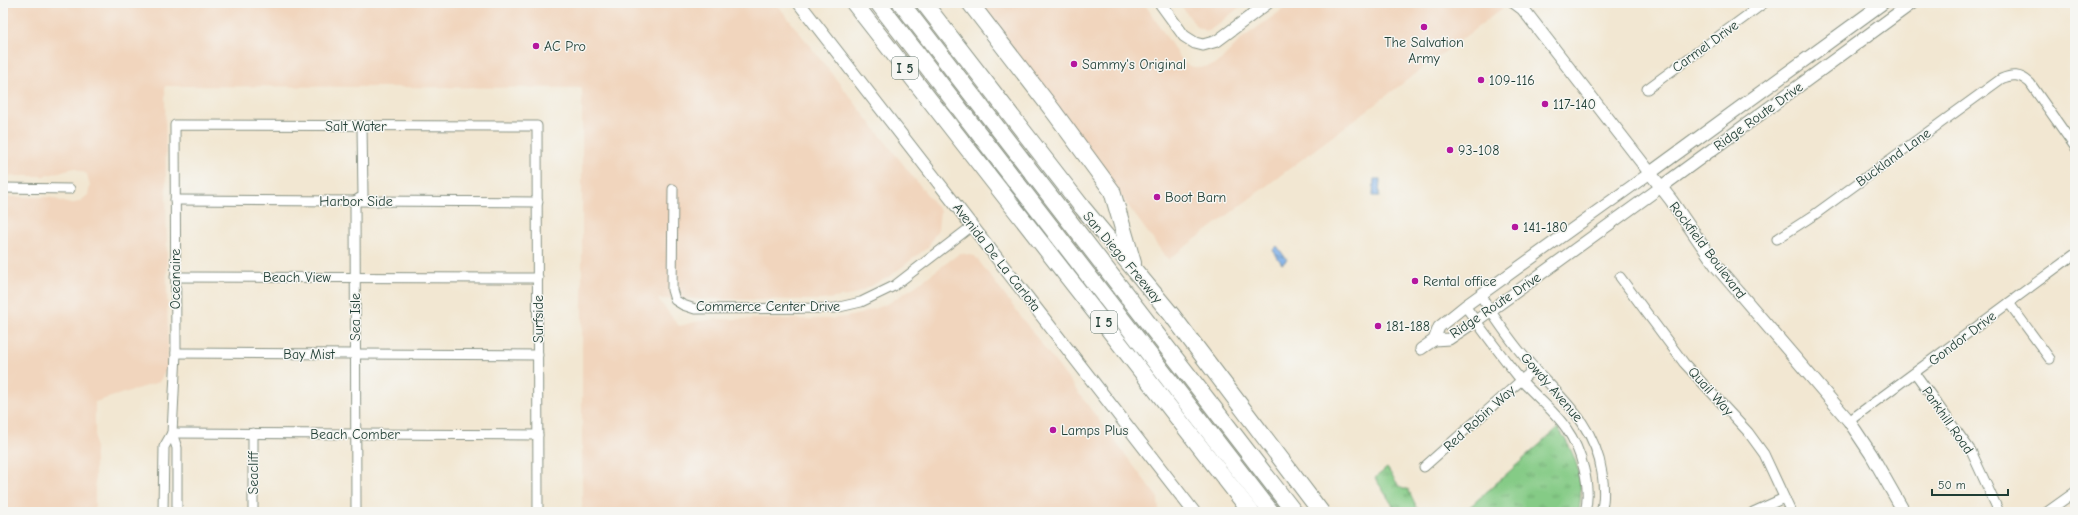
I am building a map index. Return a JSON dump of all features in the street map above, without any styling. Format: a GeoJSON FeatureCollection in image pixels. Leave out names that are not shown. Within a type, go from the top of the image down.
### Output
{"type":"FeatureCollection","features":[{"type":"Feature","properties":{"kind":"highway","name":"I 5"},"geometry":{"type":"LineString","coordinates":[[854,3],[1251,512]]}},
{"type":"Feature","properties":{"kind":"highway"},"geometry":{"type":"LineString","coordinates":[[878,3],[1271,512]]}},
{"type":"Feature","properties":{"kind":"highway"},"geometry":{"type":"LineString","coordinates":[[901,3],[1294,512]]}},
{"type":"Feature","properties":{"kind":"highway","name":"San Diego Freeway"},"geometry":{"type":"LineString","coordinates":[[924,3],[1082,208],[1135,268],[1321,512]]}},
{"type":"Feature","properties":{"kind":"highway"},"geometry":{"type":"LineString","coordinates":[[970,3],[1054,112],[1112,191],[1135,268]]}},
{"type":"Feature","properties":{"kind":"main road","name":"Avenida De La Carlota"},"geometry":{"type":"LineString","coordinates":[[799,3],[1194,512]]}},
{"type":"Feature","properties":{"kind":"main road","name":"Ridge Route Drive"},"geometry":{"type":"LineString","coordinates":[[1650,173],[1883,3]]}},
{"type":"Feature","properties":{"kind":"main road","name":"Ridge Route Drive"},"geometry":{"type":"LineString","coordinates":[[1661,186],[1912,3]]}},
{"type":"Feature","properties":{"kind":"main road","name":"Rockfield Boulevard"},"geometry":{"type":"LineString","coordinates":[[1520,5],[1661,186],[1717,267],[1849,421],[1871,454],[1904,512]]}},
{"type":"Feature","properties":{"kind":"street"},"geometry":{"type":"LineString","coordinates":[[1160,3],[1184,36],[1195,43],[1202,45],[1217,41],[1268,3]]}},
{"type":"Feature","properties":{"kind":"street","name":"Carmel Drive"},"geometry":{"type":"LineString","coordinates":[[1647,89],[1764,3]]}},
{"type":"Feature","properties":{"kind":"street","name":"Buckland Lane"},"geometry":{"type":"LineString","coordinates":[[1777,239],[1814,215],[2001,79],[2009,75],[2017,75],[2030,83],[2075,147]]}},
{"type":"Feature","properties":{"kind":"street","name":"Salt Water"},"geometry":{"type":"LineString","coordinates":[[175,125],[537,126]]}},
{"type":"Feature","properties":{"kind":"street","name":"Oceanaire"},"geometry":{"type":"LineString","coordinates":[[175,125],[176,353],[172,433],[177,448],[177,512]]}},
{"type":"Feature","properties":{"kind":"street","name":"Sea Isle"},"geometry":{"type":"LineString","coordinates":[[356,512],[355,201],[363,196],[362,126]]}},
{"type":"Feature","properties":{"kind":"street","name":"Surfside"},"geometry":{"type":"LineString","coordinates":[[537,126],[538,512]]}},
{"type":"Feature","properties":{"kind":"street","name":"Ridge Route Drive"},"geometry":{"type":"LineString","coordinates":[[1650,173],[1465,306],[1439,327],[1434,340],[1449,339],[1476,321],[1661,186]]}},
{"type":"Feature","properties":{"kind":"street"},"geometry":{"type":"LineString","coordinates":[[3,188],[70,189]]}},
{"type":"Feature","properties":{"kind":"street","name":"Commerce Center Drive"},"geometry":{"type":"LineString","coordinates":[[673,189],[672,290],[675,300],[683,305],[695,309],[835,308],[861,302],[894,286],[972,226]]}},
{"type":"Feature","properties":{"kind":"street","name":"Harbor Side"},"geometry":{"type":"LineString","coordinates":[[175,200],[538,202]]}},
{"type":"Feature","properties":{"kind":"street","name":"Gondor Drive"},"geometry":{"type":"LineString","coordinates":[[1849,421],[2075,254]]}},
{"type":"Feature","properties":{"kind":"street","name":"Beach View"},"geometry":{"type":"LineString","coordinates":[[176,277],[538,278]]}},
{"type":"Feature","properties":{"kind":"street","name":"Quail Way"},"geometry":{"type":"LineString","coordinates":[[1620,277],[1684,362],[1748,432],[1764,454],[1775,474],[1791,512]]}},
{"type":"Feature","properties":{"kind":"street","name":"Gowdy Avenue"},"geometry":{"type":"LineString","coordinates":[[1480,295],[1522,354],[1569,404],[1583,422],[1594,442],[1600,463],[1604,488],[1602,512]]}},
{"type":"Feature","properties":{"kind":"street"},"geometry":{"type":"LineString","coordinates":[[2009,303],[2050,359]]}},
{"type":"Feature","properties":{"kind":"street","name":"Gowdy Avenue"},"geometry":{"type":"LineString","coordinates":[[1465,306],[1521,380],[1566,428],[1576,446],[1581,460],[1586,483],[1585,512]]}},
{"type":"Feature","properties":{"kind":"street"},"geometry":{"type":"LineString","coordinates":[[1421,349],[1434,340]]}},
{"type":"Feature","properties":{"kind":"street","name":"Bay Mist"},"geometry":{"type":"LineString","coordinates":[[176,353],[538,355]]}},
{"type":"Feature","properties":{"kind":"street","name":"Red Robin Way"},"geometry":{"type":"LineString","coordinates":[[1424,467],[1535,368]]}},
{"type":"Feature","properties":{"kind":"street","name":"Parkhill Road"},"geometry":{"type":"LineString","coordinates":[[1915,373],[1971,451],[1999,512]]}},
{"type":"Feature","properties":{"kind":"street","name":"Oceanaire"},"geometry":{"type":"LineString","coordinates":[[163,512],[164,447],[172,433]]}},
{"type":"Feature","properties":{"kind":"street","name":"Beach Comber"},"geometry":{"type":"LineString","coordinates":[[172,433],[538,435]]}},
{"type":"Feature","properties":{"kind":"street","name":"Seacliff"},"geometry":{"type":"LineString","coordinates":[[253,433],[253,512]]}},
{"type":"Feature","properties":{"kind":"street"},"geometry":{"type":"LineString","coordinates":[[2047,512],[2075,492]]}},
{"type":"Feature","properties":{"kind":"street"},"geometry":{"type":"LineString","coordinates":[[1753,512],[1784,498]]}},
{"type":"Feature","properties":{"kind":"shaded area"},"geometry":{"type":"Polygon","coordinates":[[[3,3],[776,3],[940,211],[938,229],[928,247],[890,276],[853,295],[822,300],[658,299],[679,326],[699,321],[717,319],[828,319],[846,317],[860,314],[889,303],[914,287],[960,253],[975,256],[1158,498],[1159,512],[582,512],[582,88],[165,86],[168,367],[159,382],[95,402],[95,512],[3,512],[3,197],[49,197],[70,204],[79,202],[88,195],[90,186],[87,174],[74,168],[45,176],[3,176],[3,3]]]}},
{"type":"Feature","properties":{"kind":"shaded area"},"geometry":{"type":"Polygon","coordinates":[[[979,3],[1144,3],[1183,62],[1189,66],[1200,68],[1217,64],[1241,39],[1292,3],[1498,3],[1503,8],[1168,260],[979,3]]]}},
{"type":"Feature","properties":{"kind":"shaded area"},"geometry":{"type":"Polygon","coordinates":[[[1179,3],[1245,3],[1213,28],[1206,31],[1197,27],[1179,3]]]}},
{"type":"Feature","properties":{"kind":"green space"},"geometry":{"type":"Polygon","coordinates":[[[1558,428],[1570,448],[1578,468],[1580,478],[1579,512],[1464,512],[1558,428]]]}},
{"type":"Feature","properties":{"kind":"green space"},"geometry":{"type":"Polygon","coordinates":[[[1387,468],[1399,486],[1403,489],[1408,489],[1419,512],[1397,512],[1375,478],[1387,468]]]}},
{"type":"Feature","properties":{"kind":"water"},"geometry":{"type":"Polygon","coordinates":[[[1374,179],[1380,179],[1379,196],[1373,196],[1374,179]]]}},
{"type":"Feature","properties":{"kind":"water"},"geometry":{"type":"Polygon","coordinates":[[[1277,246],[1287,260],[1282,264],[1273,250],[1277,246]]]}},
{"type":"Feature","properties":{"kind":"place","name":"The Salvation Army"},"geometry":{"type":"Point","coordinates":[1424,27]}},
{"type":"Feature","properties":{"kind":"place","name":"AC Pro"},"geometry":{"type":"Point","coordinates":[536,46]}},
{"type":"Feature","properties":{"kind":"place","name":"Sammy's Original"},"geometry":{"type":"Point","coordinates":[1074,64]}},
{"type":"Feature","properties":{"kind":"place","name":"109-116"},"geometry":{"type":"Point","coordinates":[1481,80]}},
{"type":"Feature","properties":{"kind":"place","name":"117-140"},"geometry":{"type":"Point","coordinates":[1545,104]}},
{"type":"Feature","properties":{"kind":"place","name":"93-108"},"geometry":{"type":"Point","coordinates":[1450,150]}},
{"type":"Feature","properties":{"kind":"place","name":"Boot Barn"},"geometry":{"type":"Point","coordinates":[1157,197]}},
{"type":"Feature","properties":{"kind":"place","name":"141-180"},"geometry":{"type":"Point","coordinates":[1515,227]}},
{"type":"Feature","properties":{"kind":"place","name":"Rental office"},"geometry":{"type":"Point","coordinates":[1415,281]}},
{"type":"Feature","properties":{"kind":"place","name":"181-188"},"geometry":{"type":"Point","coordinates":[1378,326]}},
{"type":"Feature","properties":{"kind":"place","name":"Lamps Plus"},"geometry":{"type":"Point","coordinates":[1053,430]}}]}
